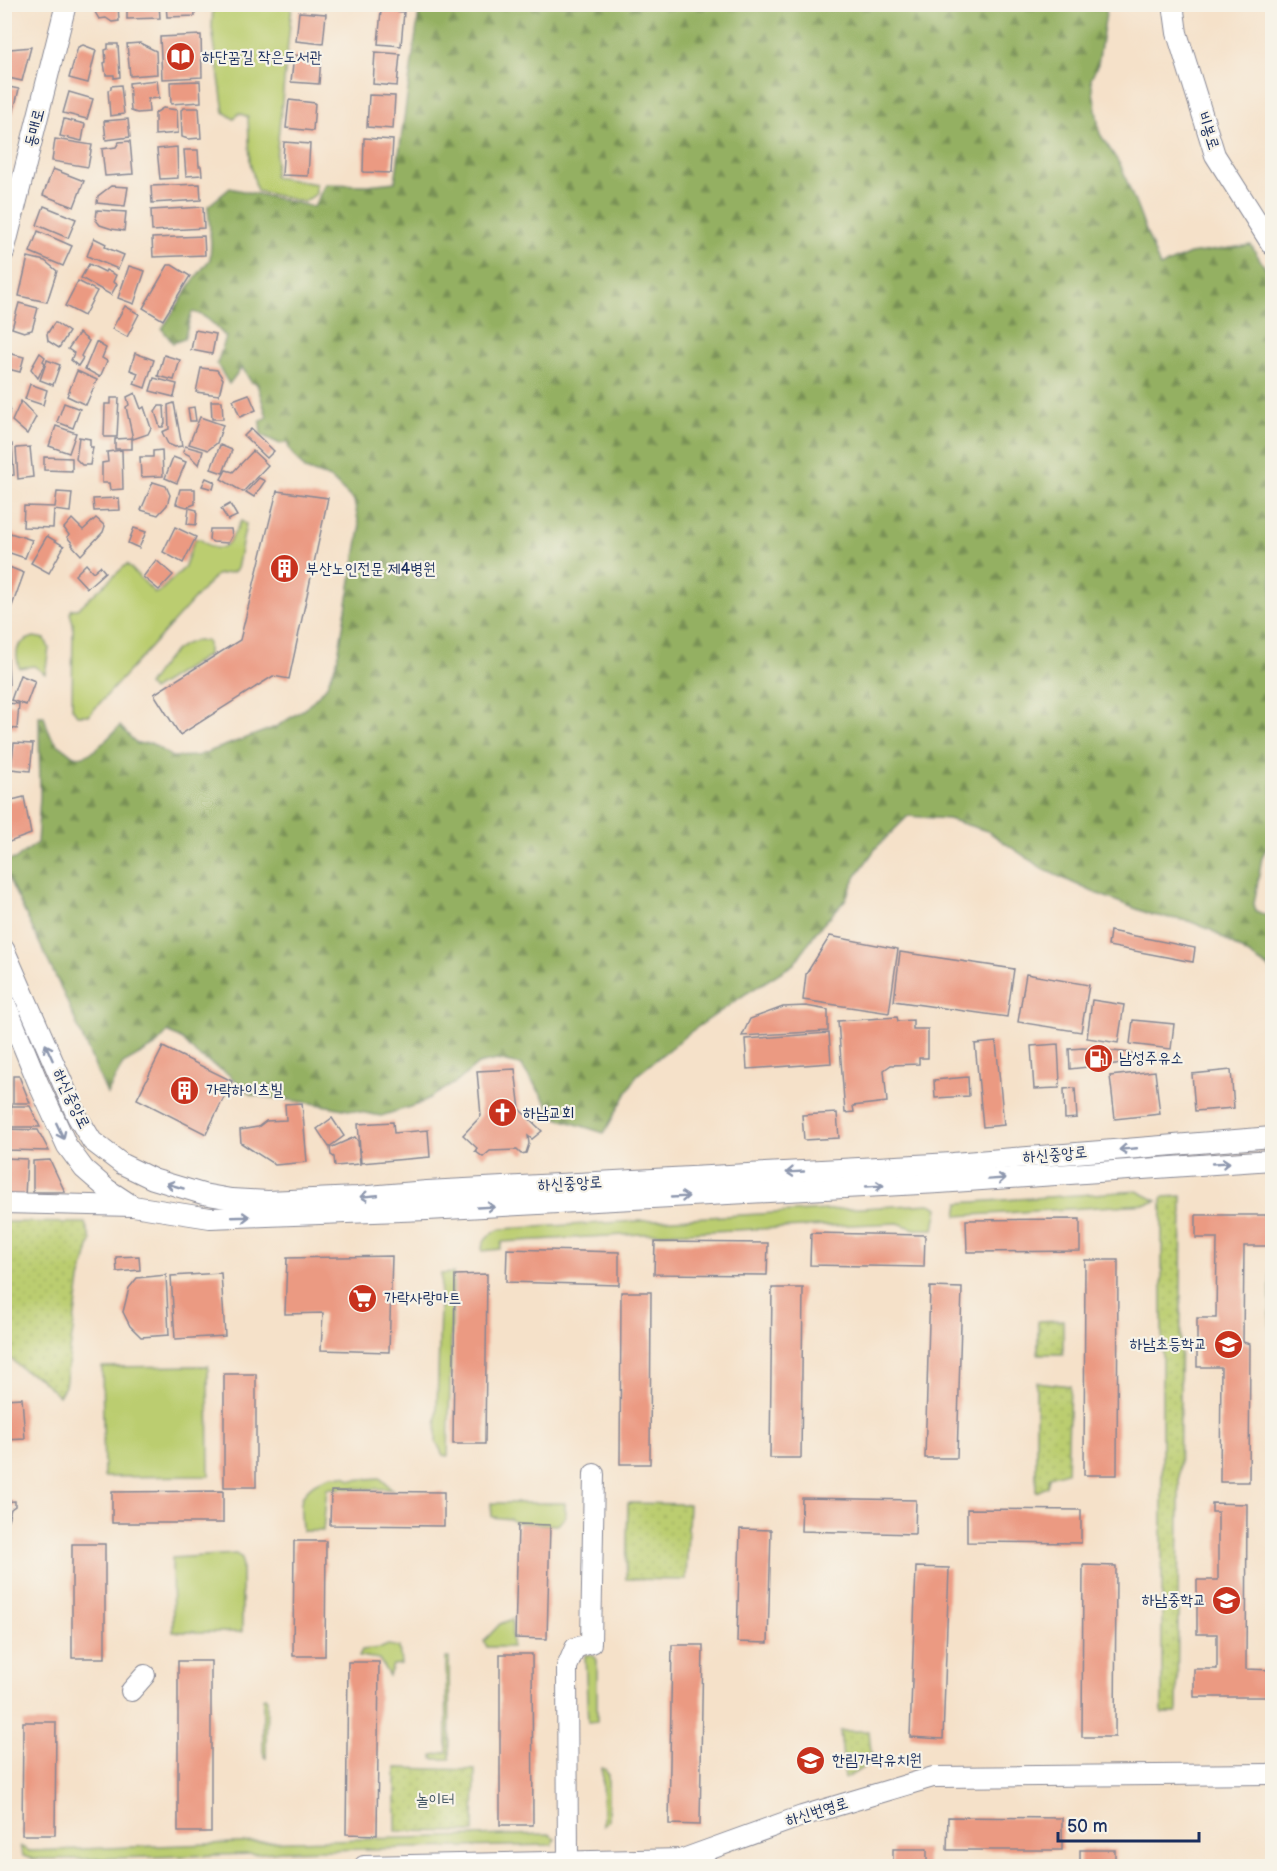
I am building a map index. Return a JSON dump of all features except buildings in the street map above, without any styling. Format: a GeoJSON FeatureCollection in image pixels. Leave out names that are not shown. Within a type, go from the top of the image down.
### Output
{"type":"FeatureCollection","features":[{"type":"Feature","properties":{"kind":"street","name":"동매로"},"geometry":{"type":"LineString","coordinates":[[4,252],[66,4]]}},
{"type":"Feature","properties":{"kind":"street","name":"비봉로"},"geometry":{"type":"LineString","coordinates":[[1173,4],[1177,33],[1215,155],[1272,245]]}},
{"type":"Feature","properties":{"kind":"street","name":"하신중앙로"},"geometry":{"type":"LineString","coordinates":[[4,949],[80,1122],[92,1141],[122,1164],[153,1179],[203,1194],[254,1201],[357,1197],[427,1201]]}},
{"type":"Feature","properties":{"kind":"street","name":"하신중앙로"},"geometry":{"type":"LineString","coordinates":[[4,1000],[67,1146],[84,1169],[107,1189],[133,1206],[210,1218],[427,1201],[938,1174],[1264,1161]]}},
{"type":"Feature","properties":{"kind":"street","name":"하신중앙로"},"geometry":{"type":"LineString","coordinates":[[938,1174],[1263,1137]]}},
{"type":"Feature","properties":{"kind":"street"},"geometry":{"type":"LineString","coordinates":[[1263,1137],[1264,1161]]}},
{"type":"Feature","properties":{"kind":"street"},"geometry":{"type":"LineString","coordinates":[[1186,1144],[1187,1165]]}},
{"type":"Feature","properties":{"kind":"street"},"geometry":{"type":"LineString","coordinates":[[4,1203],[133,1206]]}},
{"type":"Feature","properties":{"kind":"street"},"geometry":{"type":"LineString","coordinates":[[568,1862],[567,1668],[575,1648],[591,1643],[594,1474]]}},
{"type":"Feature","properties":{"kind":"street"},"geometry":{"type":"LineString","coordinates":[[131,1691],[145,1675]]}},
{"type":"Feature","properties":{"kind":"street","name":"하신번영로"},"geometry":{"type":"LineString","coordinates":[[364,1866],[683,1859],[802,1816],[933,1777],[1272,1774]]}},
{"type":"Feature","properties":{"kind":"green space"},"geometry":{"type":"Polygon","coordinates":[[[1105,4],[1107,7],[1098,64],[1091,79],[1100,134],[1121,166],[1160,267],[1190,254],[1251,245],[1272,279],[1272,838],[1262,857],[1254,904],[1256,911],[1272,918],[1272,970],[1211,930],[1189,921],[1152,915],[1045,870],[987,831],[948,819],[908,816],[876,848],[856,876],[845,900],[816,932],[794,964],[689,1033],[637,1075],[604,1133],[557,1118],[521,1065],[497,1060],[478,1064],[457,1082],[419,1104],[381,1116],[251,1095],[228,1074],[197,1055],[183,1040],[168,1032],[155,1046],[123,1064],[107,1094],[61,988],[5,871],[8,860],[16,859],[37,843],[40,796],[39,716],[44,716],[53,740],[73,756],[80,757],[99,747],[120,726],[137,744],[151,743],[172,757],[197,756],[276,727],[306,708],[326,687],[337,661],[360,529],[354,501],[330,478],[305,469],[290,451],[287,442],[280,444],[261,435],[260,422],[267,417],[257,384],[251,382],[242,367],[229,384],[217,364],[226,337],[206,318],[192,312],[184,339],[173,343],[162,329],[210,259],[208,206],[230,188],[314,207],[325,184],[367,185],[395,182],[420,5],[1105,4]]]}},
{"type":"Feature","properties":{"kind":"green space"},"geometry":{"type":"Polygon","coordinates":[[[213,5],[292,5],[274,177],[316,184],[316,194],[304,202],[257,191],[250,162],[248,117],[239,113],[234,119],[224,112],[212,28],[213,5]]]}},
{"type":"Feature","properties":{"kind":"green space"},"geometry":{"type":"Polygon","coordinates":[[[241,521],[246,524],[237,569],[216,575],[89,715],[77,715],[72,708],[73,623],[70,613],[72,609],[77,609],[82,605],[127,564],[155,593],[159,592],[184,568],[195,539],[200,539],[215,548],[221,548],[230,541],[241,521]]]}},
{"type":"Feature","properties":{"kind":"green space"},"geometry":{"type":"Polygon","coordinates":[[[34,637],[45,639],[49,648],[45,674],[34,666],[19,668],[18,648],[23,642],[34,637]]]}},
{"type":"Feature","properties":{"kind":"green space"},"geometry":{"type":"Polygon","coordinates":[[[194,641],[208,641],[208,655],[152,690],[148,685],[167,659],[179,648],[194,641]]]}},
{"type":"Feature","properties":{"kind":"green space"},"geometry":{"type":"Polygon","coordinates":[[[1137,1191],[1157,1201],[1147,1204],[957,1216],[959,1203],[1137,1191]]]}},
{"type":"Feature","properties":{"kind":"green space"},"geometry":{"type":"Polygon","coordinates":[[[1182,1196],[1177,1713],[1162,1713],[1162,1197],[1182,1196]]]}},
{"type":"Feature","properties":{"kind":"green space"},"geometry":{"type":"Polygon","coordinates":[[[930,1204],[938,1208],[934,1229],[915,1229],[898,1223],[641,1234],[502,1242],[500,1249],[482,1251],[487,1237],[501,1229],[930,1204]]]}},
{"type":"Feature","properties":{"kind":"green space"},"geometry":{"type":"Polygon","coordinates":[[[5,1222],[85,1223],[91,1240],[80,1280],[65,1386],[59,1396],[38,1377],[25,1371],[5,1354],[5,1222]]]}},
{"type":"Feature","properties":{"kind":"green space"},"geometry":{"type":"Polygon","coordinates":[[[1270,1262],[1272,1262],[1272,1438],[1270,1438],[1270,1262]]]}},
{"type":"Feature","properties":{"kind":"green space"},"geometry":{"type":"Polygon","coordinates":[[[453,1273],[448,1456],[443,1455],[436,1441],[441,1274],[453,1273]]]}},
{"type":"Feature","properties":{"kind":"green space"},"geometry":{"type":"Polygon","coordinates":[[[1063,1320],[1063,1354],[1038,1354],[1038,1321],[1063,1320]]]}},
{"type":"Feature","properties":{"kind":"green space"},"geometry":{"type":"Polygon","coordinates":[[[208,1366],[209,1476],[104,1477],[102,1367],[208,1366]]]}},
{"type":"Feature","properties":{"kind":"green space"},"geometry":{"type":"Polygon","coordinates":[[[1036,1382],[1070,1386],[1067,1472],[1049,1477],[1047,1487],[1036,1492],[1036,1382]]]}},
{"type":"Feature","properties":{"kind":"green space"},"geometry":{"type":"Polygon","coordinates":[[[332,1476],[345,1476],[351,1480],[380,1478],[392,1489],[327,1488],[323,1531],[302,1531],[301,1505],[304,1494],[315,1484],[332,1476]]]}},
{"type":"Feature","properties":{"kind":"green space"},"geometry":{"type":"Polygon","coordinates":[[[491,1503],[565,1503],[565,1517],[557,1525],[514,1522],[510,1519],[492,1517],[491,1503]]]}},
{"type":"Feature","properties":{"kind":"green space"},"geometry":{"type":"Polygon","coordinates":[[[628,1503],[689,1504],[686,1580],[626,1579],[628,1503]]]}},
{"type":"Feature","properties":{"kind":"green space"},"geometry":{"type":"Polygon","coordinates":[[[236,1554],[242,1558],[242,1632],[173,1632],[172,1558],[236,1554]]]}},
{"type":"Feature","properties":{"kind":"green space"},"geometry":{"type":"Polygon","coordinates":[[[512,1619],[512,1647],[487,1647],[484,1641],[500,1624],[512,1619]]]}},
{"type":"Feature","properties":{"kind":"green space"},"geometry":{"type":"Polygon","coordinates":[[[388,1645],[399,1647],[401,1664],[393,1665],[389,1676],[379,1659],[359,1656],[362,1650],[388,1645]]]}},
{"type":"Feature","properties":{"kind":"green space"},"geometry":{"type":"Polygon","coordinates":[[[585,1655],[593,1655],[597,1660],[597,1722],[588,1723],[585,1655]]]}},
{"type":"Feature","properties":{"kind":"green space"},"geometry":{"type":"Polygon","coordinates":[[[446,1658],[449,1658],[450,1759],[433,1759],[433,1755],[447,1752],[446,1658]]]}},
{"type":"Feature","properties":{"kind":"green space"},"geometry":{"type":"Polygon","coordinates":[[[263,1698],[267,1699],[266,1759],[263,1752],[263,1698]]]}},
{"type":"Feature","properties":{"kind":"green space"},"geometry":{"type":"Polygon","coordinates":[[[840,1731],[869,1731],[872,1762],[845,1779],[840,1731]]]}},
{"type":"Feature","properties":{"kind":"green space","name":"놀이터"},"geometry":{"type":"Polygon","coordinates":[[[396,1768],[475,1770],[474,1832],[396,1831],[396,1768]]]}},
{"type":"Feature","properties":{"kind":"green space"},"geometry":{"type":"Polygon","coordinates":[[[602,1768],[608,1775],[608,1821],[603,1825],[602,1768]]]}},
{"type":"Feature","properties":{"kind":"green space"},"geometry":{"type":"Polygon","coordinates":[[[548,1834],[555,1838],[552,1845],[281,1851],[254,1854],[80,1859],[33,1859],[23,1856],[20,1846],[29,1851],[548,1834]]]}},
{"type":"Feature","properties":{"kind":"place","name":"하단꿈길 작은도서관"},"geometry":{"type":"Point","coordinates":[181,57]}},
{"type":"Feature","properties":{"kind":"place","name":"부산노인전문 제4병원"},"geometry":{"type":"Point","coordinates":[285,569]}},
{"type":"Feature","properties":{"kind":"place","name":"남성주유소"},"geometry":{"type":"Point","coordinates":[1098,1058]}},
{"type":"Feature","properties":{"kind":"place","name":"가락하이츠빌"},"geometry":{"type":"Point","coordinates":[185,1090]}},
{"type":"Feature","properties":{"kind":"place","name":"하남교회"},"geometry":{"type":"Point","coordinates":[502,1113]}},
{"type":"Feature","properties":{"kind":"place","name":"가락사랑마트"},"geometry":{"type":"Point","coordinates":[363,1298]}},
{"type":"Feature","properties":{"kind":"place","name":"하남초등학교"},"geometry":{"type":"Point","coordinates":[1228,1344]}},
{"type":"Feature","properties":{"kind":"place","name":"하남중학교"},"geometry":{"type":"Point","coordinates":[1227,1600]}},
{"type":"Feature","properties":{"kind":"place","name":"한림가락유치원"},"geometry":{"type":"Point","coordinates":[811,1760]}}]}
